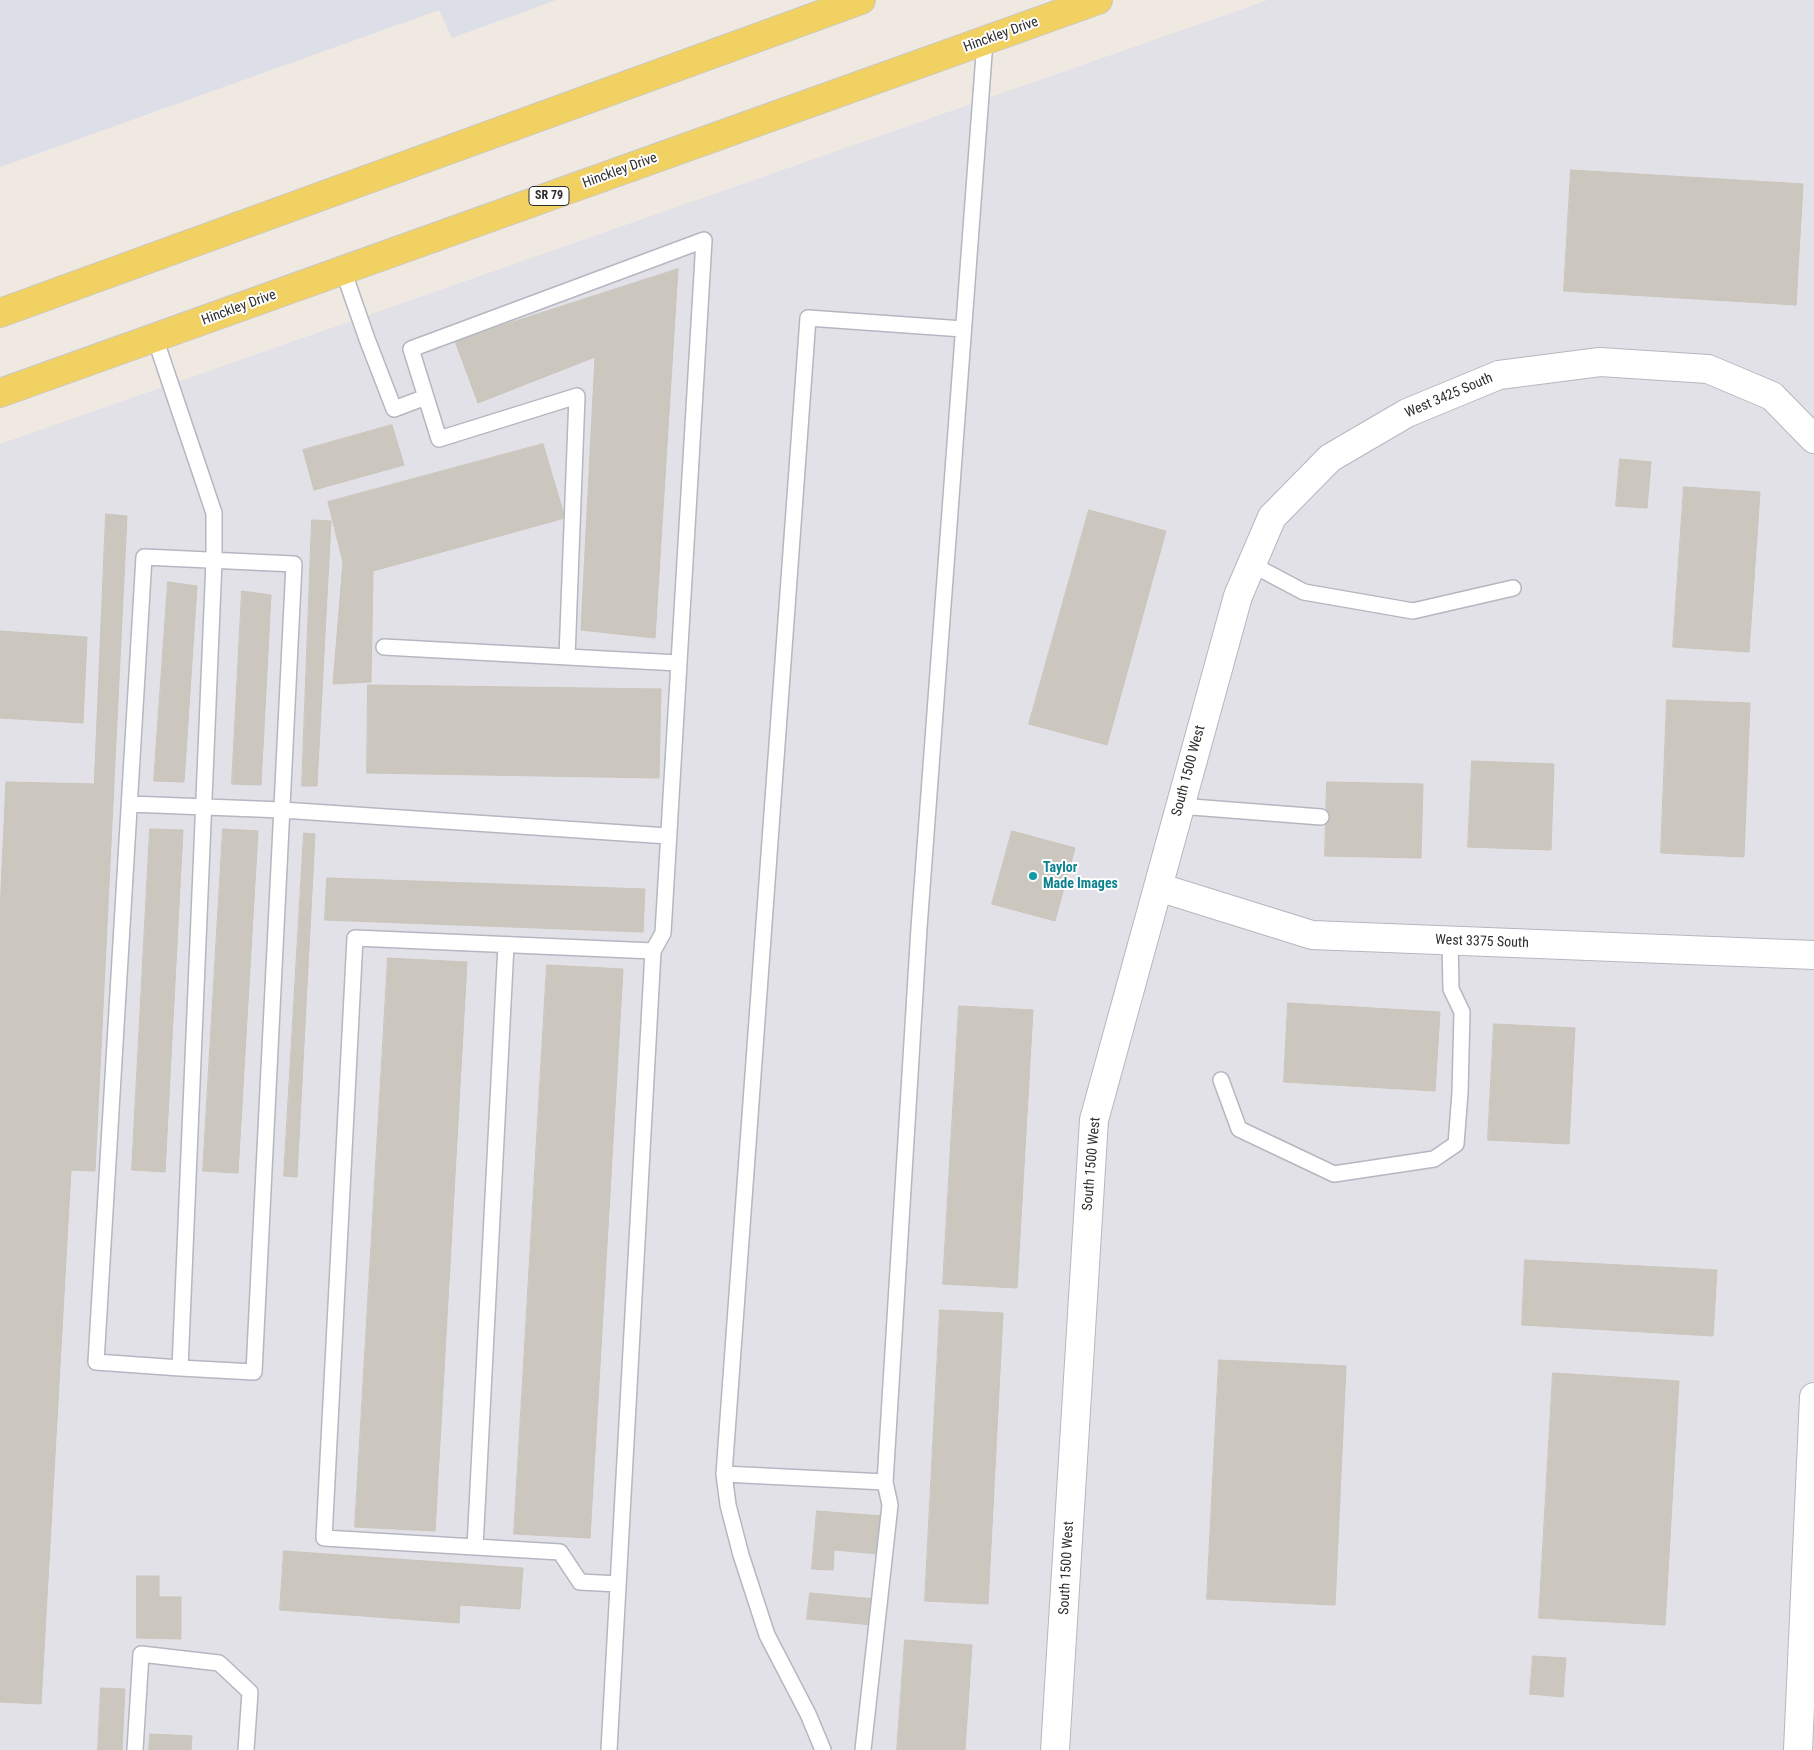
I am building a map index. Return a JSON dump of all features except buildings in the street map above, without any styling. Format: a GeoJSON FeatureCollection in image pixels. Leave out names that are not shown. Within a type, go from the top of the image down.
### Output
{"type":"FeatureCollection","features":[{"type":"Feature","properties":{"kind":"main road"},"geometry":{"type":"LineString","coordinates":[[0,313],[861,0]]}},
{"type":"Feature","properties":{"kind":"main road","name":"Hinckley Drive"},"geometry":{"type":"LineString","coordinates":[[0,393],[1098,0]]}},
{"type":"Feature","properties":{"kind":"street","name":"West 3425 South"},"geometry":{"type":"LineString","coordinates":[[1238,596],[1272,517],[1330,458],[1407,413],[1499,375],[1600,362],[1708,369],[1772,396],[1814,438]]}},
{"type":"Feature","properties":{"kind":"street","name":"South 1500 West"},"geometry":{"type":"LineString","coordinates":[[1055,1750],[1094,1120],[1238,596]]}},
{"type":"Feature","properties":{"kind":"street","name":"West 3375 South"},"geometry":{"type":"LineString","coordinates":[[1158,886],[1312,935],[1814,955]]}},
{"type":"Feature","properties":{"kind":"street"},"geometry":{"type":"LineString","coordinates":[[1798,1750],[1814,1396]]}},
{"type":"Feature","properties":{"kind":"lane"},"geometry":{"type":"LineString","coordinates":[[863,1750],[890,1505],[885,1482],[918,928],[984,40]]}},
{"type":"Feature","properties":{"kind":"lane"},"geometry":{"type":"LineString","coordinates":[[567,657],[578,396],[439,439],[411,349],[704,240],[663,933],[653,951],[609,1750]]}},
{"type":"Feature","properties":{"kind":"lane"},"geometry":{"type":"LineString","coordinates":[[343,270],[394,410],[426,397]]}},
{"type":"Feature","properties":{"kind":"lane"},"geometry":{"type":"LineString","coordinates":[[823,1750],[808,1714],[768,1635],[741,1555],[730,1513],[724,1474],[808,318],[963,329]]}},
{"type":"Feature","properties":{"kind":"lane"},"geometry":{"type":"LineString","coordinates":[[155,338],[214,513],[214,561],[180,1368]]}},
{"type":"Feature","properties":{"kind":"lane"},"geometry":{"type":"LineString","coordinates":[[144,556],[294,564],[254,1372],[96,1362],[130,804],[144,556]]}},
{"type":"Feature","properties":{"kind":"lane"},"geometry":{"type":"LineString","coordinates":[[1251,564],[1304,592],[1413,611],[1513,588]]}},
{"type":"Feature","properties":{"kind":"lane"},"geometry":{"type":"LineString","coordinates":[[384,648],[678,664]]}},
{"type":"Feature","properties":{"kind":"lane"},"geometry":{"type":"LineString","coordinates":[[130,804],[282,810],[668,836]]}},
{"type":"Feature","properties":{"kind":"lane"},"geometry":{"type":"LineString","coordinates":[[1179,806],[1321,817]]}},
{"type":"Feature","properties":{"kind":"lane"},"geometry":{"type":"LineString","coordinates":[[618,1584],[580,1582],[560,1552],[324,1538],[355,938],[653,951]]}},
{"type":"Feature","properties":{"kind":"lane"},"geometry":{"type":"LineString","coordinates":[[1221,1080],[1238,1129],[1334,1174],[1434,1159],[1456,1144],[1460,1093],[1462,1012],[1451,989],[1450,940]]}},
{"type":"Feature","properties":{"kind":"lane"},"geometry":{"type":"LineString","coordinates":[[475,1547],[506,945]]}},
{"type":"Feature","properties":{"kind":"lane"},"geometry":{"type":"LineString","coordinates":[[724,1474],[885,1482]]}},
{"type":"Feature","properties":{"kind":"lane"},"geometry":{"type":"LineString","coordinates":[[135,1750],[141,1654],[219,1663],[250,1692],[246,1750]]}},
{"type":"Feature","properties":{"kind":"shaded area"},"geometry":{"type":"Polygon","coordinates":[[[0,0],[556,0],[452,38],[439,10],[0,167],[0,0]]]}},
{"type":"Feature","properties":{"kind":"shaded area"},"geometry":{"type":"Polygon","coordinates":[[[1268,0],[1814,0],[1814,1750],[0,1750],[0,444],[1268,0]]]}},
{"type":"Feature","properties":{"kind":"place","name":"Taylor Made Images"},"geometry":{"type":"Point","coordinates":[1033,876]}}]}
